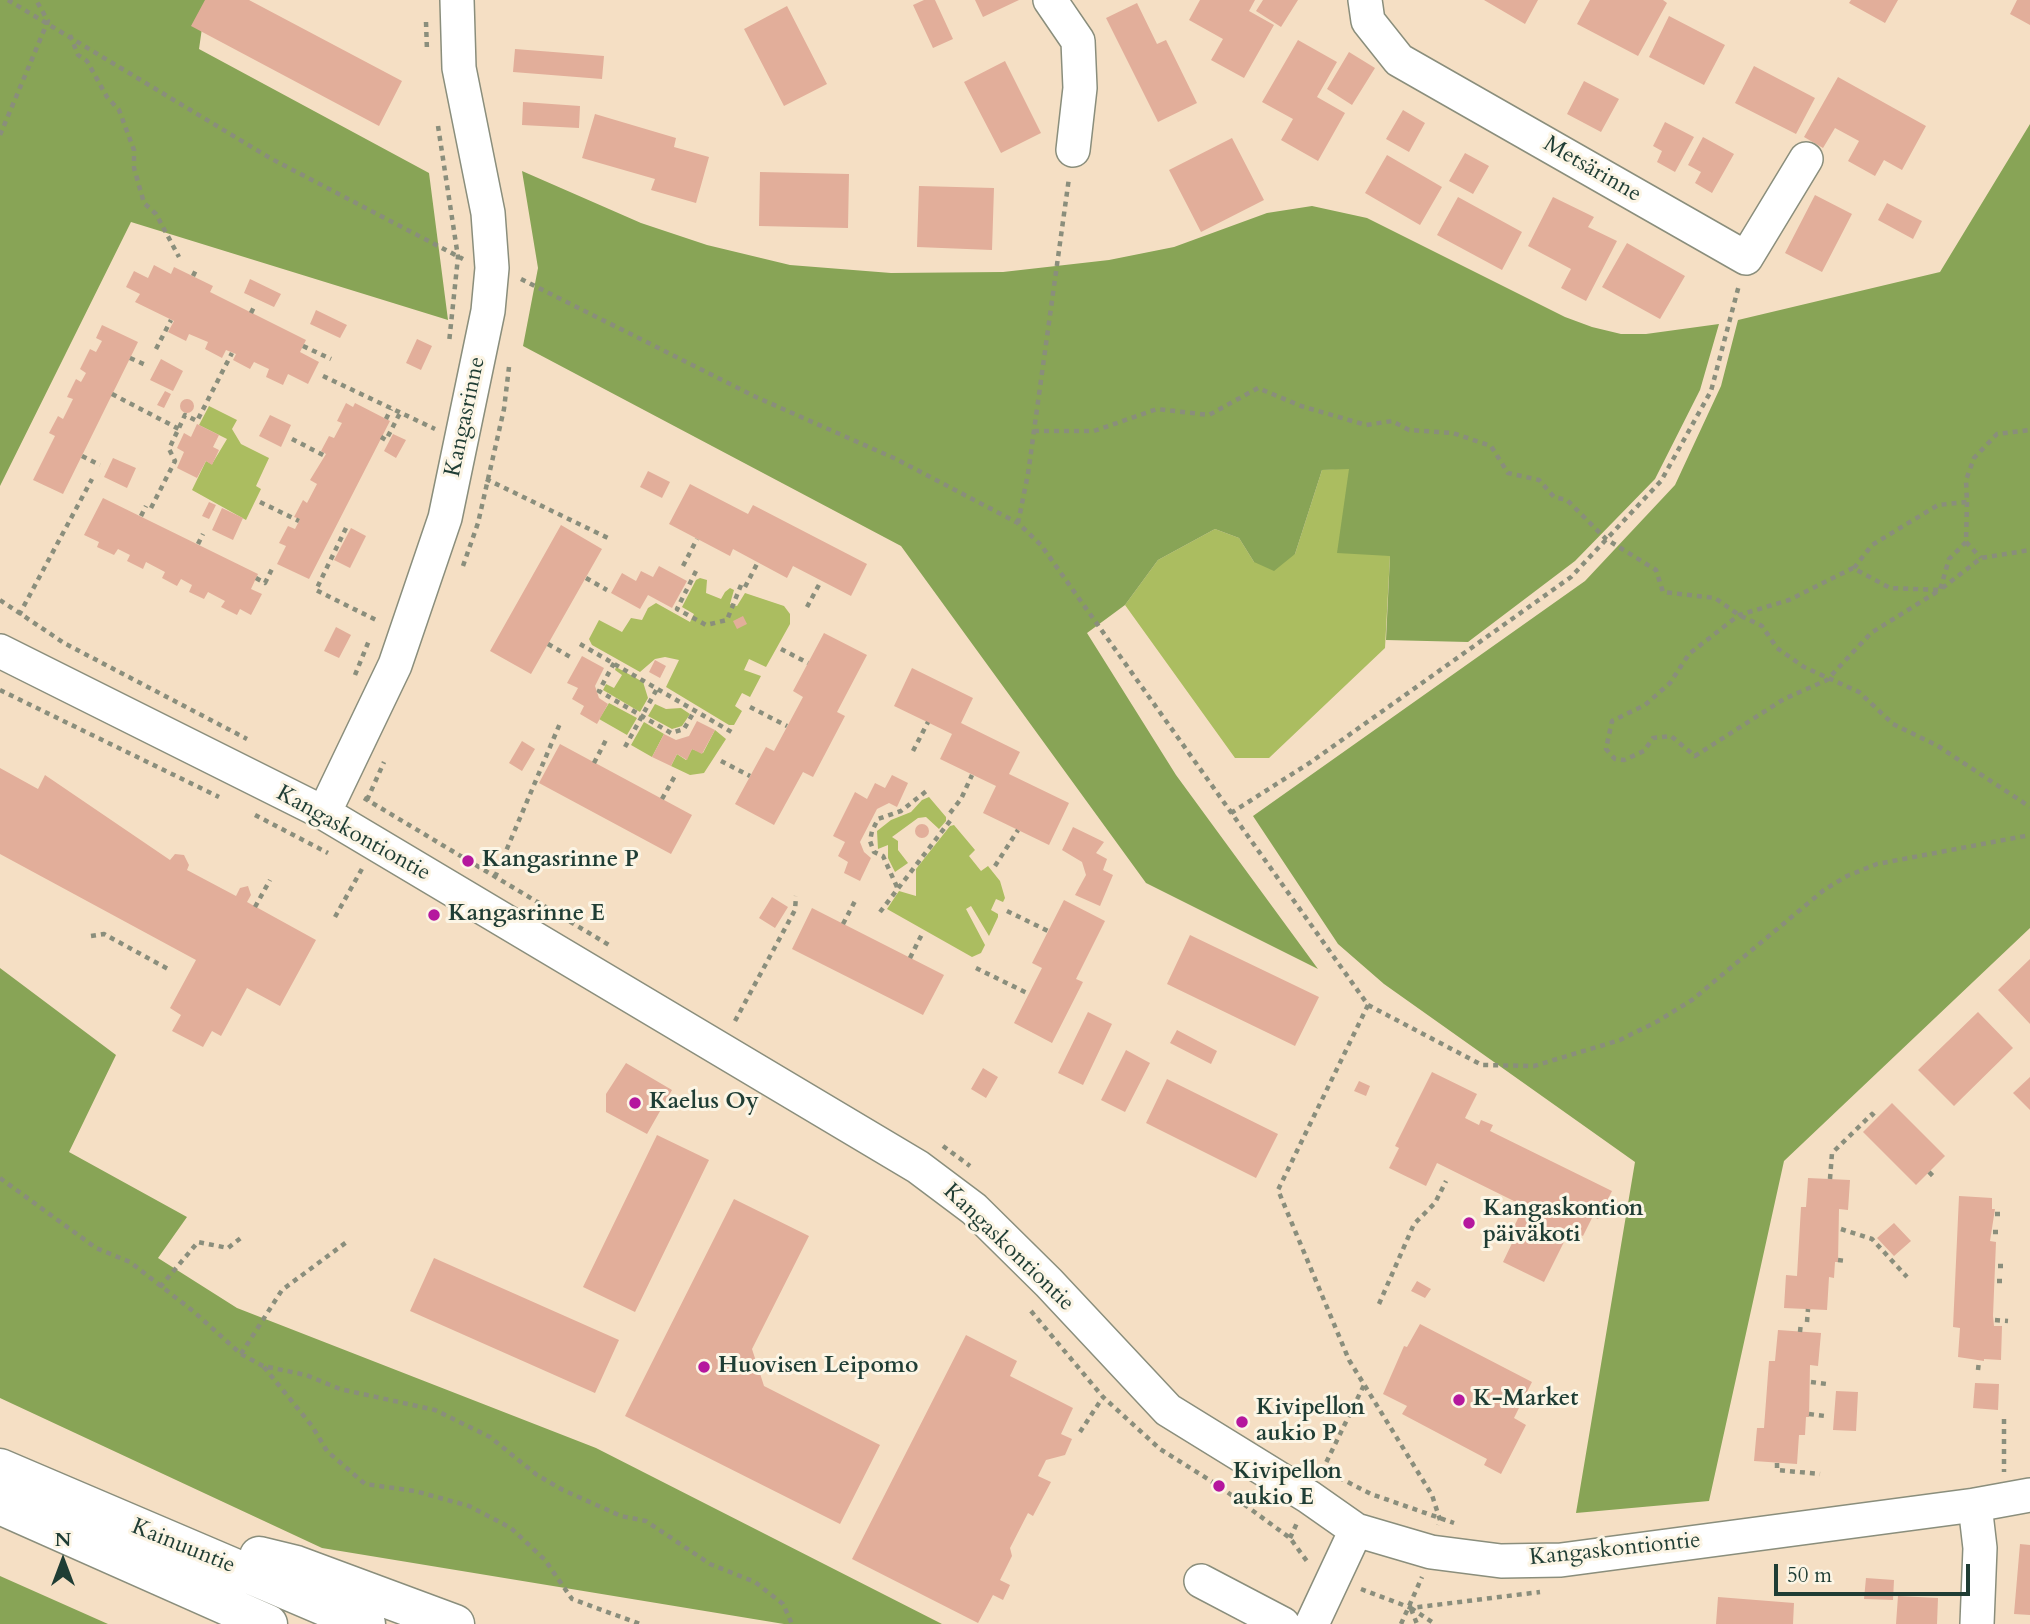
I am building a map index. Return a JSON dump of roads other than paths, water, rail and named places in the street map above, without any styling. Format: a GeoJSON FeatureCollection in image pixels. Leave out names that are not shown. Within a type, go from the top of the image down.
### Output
{"type":"FeatureCollection","features":[{"type":"Feature","properties":{"kind":"highway","name":"Kainuuntie"},"geometry":{"type":"LineString","coordinates":[[0,1468],[268,1624]]}},
{"type":"Feature","properties":{"kind":"highway","name":"Kainuuntie"},"geometry":{"type":"LineString","coordinates":[[0,1505],[132,1545],[366,1624]]}},
{"type":"Feature","properties":{"kind":"highway"},"geometry":{"type":"LineString","coordinates":[[132,1545],[220,1624]]}},
{"type":"Feature","properties":{"kind":"highway"},"geometry":{"type":"LineString","coordinates":[[132,1545],[296,1565],[455,1624]]}},
{"type":"Feature","properties":{"kind":"street","name":"Kangasrinne"},"geometry":{"type":"LineString","coordinates":[[324,813],[395,665],[445,518],[488,311],[492,268],[488,213],[459,68],[457,0]]}},
{"type":"Feature","properties":{"kind":"street"},"geometry":{"type":"LineString","coordinates":[[1051,0],[1078,41],[1080,88],[1073,150]]}},
{"type":"Feature","properties":{"kind":"street","name":"Metsärinne"},"geometry":{"type":"LineString","coordinates":[[1365,0],[1368,21],[1399,60],[1746,258],[1806,159]]}},
{"type":"Feature","properties":{"kind":"street","name":"Kangaskontiontie"},"geometry":{"type":"LineString","coordinates":[[0,651],[324,813],[918,1167],[974,1209],[1049,1283],[1168,1410],[1309,1497],[1356,1530],[1431,1552],[1501,1561],[1561,1560],[1975,1505],[2030,1495]]}},
{"type":"Feature","properties":{"kind":"street"},"geometry":{"type":"LineString","coordinates":[[1975,1505],[1980,1548],[1977,1624]]}},
{"type":"Feature","properties":{"kind":"street"},"geometry":{"type":"LineString","coordinates":[[1312,1624],[1356,1530]]}},
{"type":"Feature","properties":{"kind":"street"},"geometry":{"type":"LineString","coordinates":[[1201,1581],[1283,1624]]}},
{"type":"Feature","properties":{"kind":"place","name":"Kangasrinne P"},"geometry":{"type":"Point","coordinates":[468,861]}},
{"type":"Feature","properties":{"kind":"place","name":"Kangasrinne E"},"geometry":{"type":"Point","coordinates":[434,915]}},
{"type":"Feature","properties":{"kind":"place","name":"Kaelus Oy"},"geometry":{"type":"Point","coordinates":[635,1103]}},
{"type":"Feature","properties":{"kind":"place","name":"Kangaskontion päiväkoti"},"geometry":{"type":"Point","coordinates":[1469,1223]}},
{"type":"Feature","properties":{"kind":"place","name":"Huovisen Leipomo"},"geometry":{"type":"Point","coordinates":[704,1367]}},
{"type":"Feature","properties":{"kind":"place","name":"K-Market"},"geometry":{"type":"Point","coordinates":[1459,1400]}},
{"type":"Feature","properties":{"kind":"place","name":"Kivipellon aukio P"},"geometry":{"type":"Point","coordinates":[1242,1422]}},
{"type":"Feature","properties":{"kind":"place","name":"Kivipellon aukio E"},"geometry":{"type":"Point","coordinates":[1219,1486]}}]}
